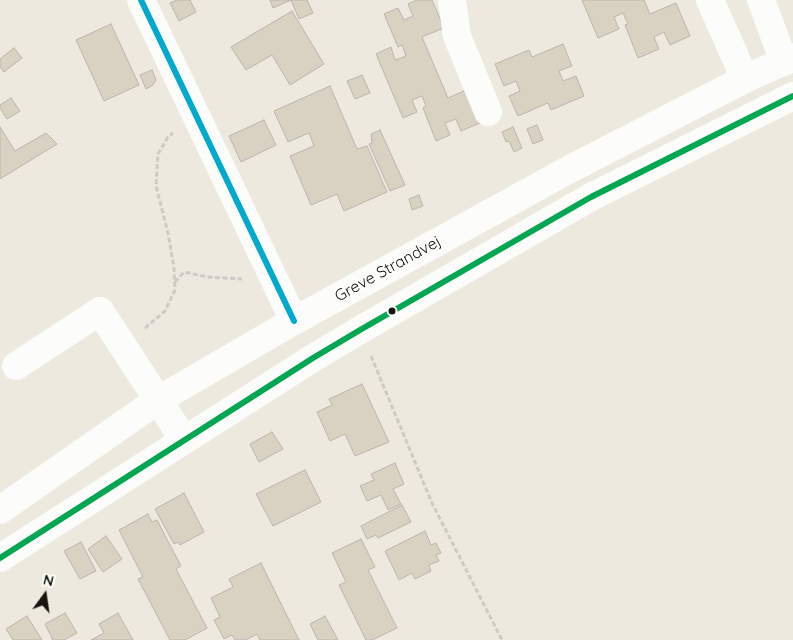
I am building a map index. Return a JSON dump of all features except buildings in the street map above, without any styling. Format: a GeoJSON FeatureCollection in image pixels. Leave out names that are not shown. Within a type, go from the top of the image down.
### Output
{"type":"FeatureCollection","features":[{"type":"Feature","properties":{"kind":"main road"},"geometry":{"type":"LineString","coordinates":[[141,0],[294,321]]}},
{"type":"Feature","properties":{"kind":"main road"},"geometry":{"type":"LineString","coordinates":[[452,0],[457,36],[488,112]]}},
{"type":"Feature","properties":{"kind":"main road"},"geometry":{"type":"LineString","coordinates":[[710,0],[745,79]]}},
{"type":"Feature","properties":{"kind":"main road"},"geometry":{"type":"LineString","coordinates":[[761,0],[788,59]]}},
{"type":"Feature","properties":{"kind":"main road","name":"Greve Strandvej"},"geometry":{"type":"LineString","coordinates":[[0,510],[158,400],[294,321],[570,169],[745,79],[788,59]]}},
{"type":"Feature","properties":{"kind":"main road"},"geometry":{"type":"LineString","coordinates":[[0,558],[360,330],[591,198],[793,96]]}},
{"type":"Feature","properties":{"kind":"main road"},"geometry":{"type":"LineString","coordinates":[[16,366],[100,311],[184,440]]}},
{"type":"Feature","properties":{"kind":"path"},"geometry":{"type":"LineString","coordinates":[[123,346],[165,311],[175,290],[168,233],[156,186],[158,154],[168,137],[195,115]]}},
{"type":"Feature","properties":{"kind":"path"},"geometry":{"type":"LineString","coordinates":[[175,282],[184,272],[208,277],[236,279],[273,277]]}},
{"type":"Feature","properties":{"kind":"path"},"geometry":{"type":"LineString","coordinates":[[360,330],[432,503],[502,640]]}},
{"type":"Feature","properties":{"kind":"transit line"},"geometry":{"type":"LineString","coordinates":[[141,0],[294,321]]}},
{"type":"Feature","properties":{"kind":"transit line"},"geometry":{"type":"LineString","coordinates":[[0,558],[360,330],[591,197],[793,96]]}}]}
